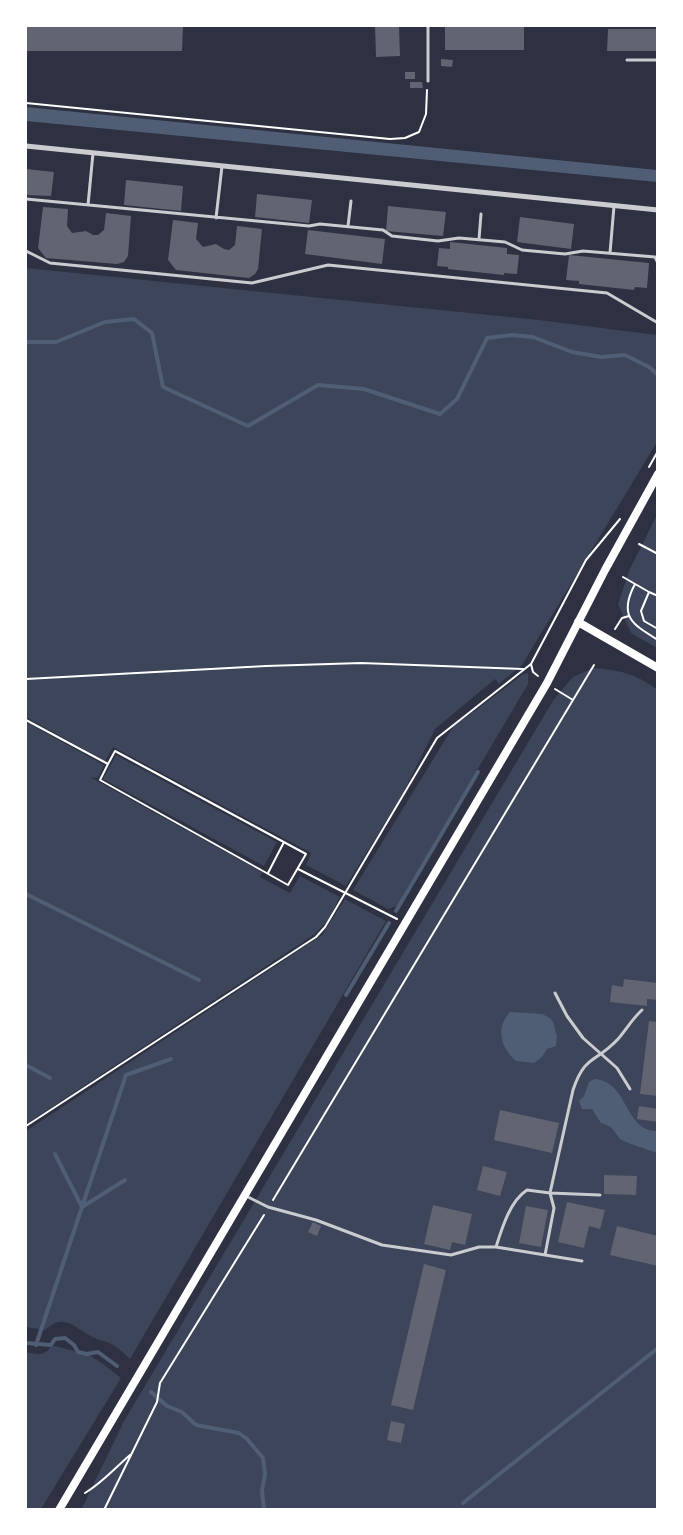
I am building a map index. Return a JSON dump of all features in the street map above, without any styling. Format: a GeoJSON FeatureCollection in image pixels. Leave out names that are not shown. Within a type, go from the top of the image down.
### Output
{"type":"FeatureCollection","features":[{"type":"Feature","properties":{"kind":"main road"},"geometry":{"type":"LineString","coordinates":[[59,1509],[547,683],[657,474]]}},
{"type":"Feature","properties":{"kind":"main road"},"geometry":{"type":"LineString","coordinates":[[578,622],[657,668]]}},
{"type":"Feature","properties":{"kind":"street"},"geometry":{"type":"LineString","coordinates":[[26,146],[657,210]]}},
{"type":"Feature","properties":{"kind":"lane"},"geometry":{"type":"LineString","coordinates":[[428,26],[428,81]]}},
{"type":"Feature","properties":{"kind":"lane"},"geometry":{"type":"LineString","coordinates":[[627,60],[657,60]]}},
{"type":"Feature","properties":{"kind":"lane"},"geometry":{"type":"LineString","coordinates":[[88,205],[93,153]]}},
{"type":"Feature","properties":{"kind":"lane"},"geometry":{"type":"LineString","coordinates":[[216,218],[222,166]]}},
{"type":"Feature","properties":{"kind":"lane"},"geometry":{"type":"LineString","coordinates":[[26,199],[216,218],[382,230],[392,236],[438,241],[459,238],[505,242],[522,250],[565,254],[583,250],[655,257],[657,263]]}},
{"type":"Feature","properties":{"kind":"lane"},"geometry":{"type":"LineString","coordinates":[[348,227],[351,201]]}},
{"type":"Feature","properties":{"kind":"lane"},"geometry":{"type":"LineString","coordinates":[[610,253],[614,206]]}},
{"type":"Feature","properties":{"kind":"lane"},"geometry":{"type":"LineString","coordinates":[[479,240],[481,214]]}},
{"type":"Feature","properties":{"kind":"lane"},"geometry":{"type":"LineString","coordinates":[[26,251],[50,263],[252,283],[328,265],[607,293],[657,323]]}},
{"type":"Feature","properties":{"kind":"lane"},"geometry":{"type":"LineString","coordinates":[[555,993],[567,1016],[583,1038],[617,1068],[630,1089]]}},
{"type":"Feature","properties":{"kind":"lane"},"geometry":{"type":"LineString","coordinates":[[544,1254],[554,1208],[550,1193],[578,1073],[586,1062],[607,1049],[620,1037],[642,1010]]}},
{"type":"Feature","properties":{"kind":"lane"},"geometry":{"type":"LineString","coordinates":[[496,1247],[501,1231],[519,1195],[527,1190],[600,1195]]}},
{"type":"Feature","properties":{"kind":"lane"},"geometry":{"type":"LineString","coordinates":[[245,1196],[268,1208],[316,1220],[382,1245],[451,1255],[479,1246],[496,1247],[582,1261]]}},
{"type":"Feature","properties":{"kind":"path"},"geometry":{"type":"LineString","coordinates":[[26,103],[390,139],[405,138],[419,132],[426,114],[428,81]]}},
{"type":"Feature","properties":{"kind":"path"},"geometry":{"type":"LineString","coordinates":[[647,470],[657,451]]}},
{"type":"Feature","properties":{"kind":"path"},"geometry":{"type":"LineString","coordinates":[[26,1126],[315,937],[325,927],[437,738],[531,664],[586,560],[624,513]]}},
{"type":"Feature","properties":{"kind":"path"},"geometry":{"type":"LineString","coordinates":[[639,544],[657,554]]}},
{"type":"Feature","properties":{"kind":"path"},"geometry":{"type":"LineString","coordinates":[[623,577],[657,596]]}},
{"type":"Feature","properties":{"kind":"path"},"geometry":{"type":"LineString","coordinates":[[635,584],[627,606],[629,616],[636,627],[657,640]]}},
{"type":"Feature","properties":{"kind":"path"},"geometry":{"type":"LineString","coordinates":[[649,592],[641,611],[644,621],[657,629]]}},
{"type":"Feature","properties":{"kind":"path"},"geometry":{"type":"LineString","coordinates":[[615,629],[622,618],[629,616]]}},
{"type":"Feature","properties":{"kind":"path"},"geometry":{"type":"LineString","coordinates":[[26,679],[361,663],[523,669]]}},
{"type":"Feature","properties":{"kind":"path"},"geometry":{"type":"LineString","coordinates":[[531,664],[533,672],[541,679]]}},
{"type":"Feature","properties":{"kind":"path"},"geometry":{"type":"LineString","coordinates":[[104,1509],[157,1402],[160,1383],[268,1208],[594,665]]}},
{"type":"Feature","properties":{"kind":"path"},"geometry":{"type":"LineString","coordinates":[[552,687],[573,700]]}},
{"type":"Feature","properties":{"kind":"path"},"geometry":{"type":"LineString","coordinates":[[26,720],[108,764]]}},
{"type":"Feature","properties":{"kind":"path"},"geometry":{"type":"LineString","coordinates":[[115,752],[284,842],[306,854],[288,885],[100,780],[115,752]]}},
{"type":"Feature","properties":{"kind":"path"},"geometry":{"type":"LineString","coordinates":[[268,873],[284,842]]}},
{"type":"Feature","properties":{"kind":"path"},"geometry":{"type":"LineString","coordinates":[[298,869],[402,922]]}},
{"type":"Feature","properties":{"kind":"path"},"geometry":{"type":"LineString","coordinates":[[85,1493],[100,1484],[132,1453]]}},
{"type":"Feature","properties":{"kind":"shaded area"},"geometry":{"type":"Polygon","coordinates":[[[26,107],[657,170],[657,182],[26,121],[26,107]]]}},
{"type":"Feature","properties":{"kind":"shaded area"},"geometry":{"type":"Polygon","coordinates":[[[26,268],[539,320],[657,335],[657,442],[522,665],[499,684],[495,679],[435,729],[402,795],[346,886],[306,865],[311,853],[113,747],[105,761],[26,717],[26,268]]]}},
{"type":"Feature","properties":{"kind":"shaded area"},"geometry":{"type":"Polygon","coordinates":[[[657,515],[657,648],[631,633],[618,604],[629,571],[657,515]]]}},
{"type":"Feature","properties":{"kind":"shaded area"},"geometry":{"type":"Polygon","coordinates":[[[593,668],[627,674],[658,690],[657,1509],[84,1510],[82,1508],[124,1421],[554,699],[573,677],[593,668]]]}},
{"type":"Feature","properties":{"kind":"shaded area"},"geometry":{"type":"Polygon","coordinates":[[[528,673],[528,684],[397,906],[388,909],[353,890],[456,722],[464,719],[522,675],[528,673]]]}},
{"type":"Feature","properties":{"kind":"shaded area"},"geometry":{"type":"Polygon","coordinates":[[[26,722],[104,765],[98,778],[90,777],[262,872],[260,877],[290,893],[300,876],[340,897],[328,920],[315,934],[26,1124],[26,722]]]}},
{"type":"Feature","properties":{"kind":"shaded area"},"geometry":{"type":"Polygon","coordinates":[[[116,755],[277,842],[264,866],[103,779],[116,755]]]}},
{"type":"Feature","properties":{"kind":"shaded area"},"geometry":{"type":"Polygon","coordinates":[[[345,899],[386,921],[130,1359],[114,1345],[92,1337],[69,1323],[58,1322],[45,1330],[26,1327],[26,1131],[322,935],[345,899]]]}},
{"type":"Feature","properties":{"kind":"shaded area"},"geometry":{"type":"Polygon","coordinates":[[[510,1012],[542,1014],[550,1018],[557,1037],[556,1046],[547,1049],[534,1063],[516,1061],[504,1044],[501,1031],[505,1018],[510,1012]]]}},
{"type":"Feature","properties":{"kind":"shaded area"},"geometry":{"type":"Polygon","coordinates":[[[595,1079],[606,1082],[614,1088],[638,1123],[646,1129],[657,1131],[657,1153],[620,1139],[611,1127],[601,1123],[592,1109],[582,1109],[579,1101],[584,1096],[589,1082],[595,1079]]]}},
{"type":"Feature","properties":{"kind":"shaded area"},"geometry":{"type":"Polygon","coordinates":[[[55,1346],[89,1355],[121,1378],[41,1509],[26,1509],[26,1352],[43,1354],[50,1347],[55,1346]]]}},
{"type":"Feature","properties":{"kind":"building"},"geometry":{"type":"Polygon","coordinates":[[[26,26],[183,26],[182,51],[26,51],[26,26]]]}},
{"type":"Feature","properties":{"kind":"building"},"geometry":{"type":"Polygon","coordinates":[[[375,26],[399,26],[400,56],[376,57],[375,26]]]}},
{"type":"Feature","properties":{"kind":"building"},"geometry":{"type":"Polygon","coordinates":[[[445,26],[524,26],[524,50],[445,50],[445,26]]]}},
{"type":"Feature","properties":{"kind":"building"},"geometry":{"type":"Polygon","coordinates":[[[608,29],[658,29],[658,51],[607,51],[608,29]]]}},
{"type":"Feature","properties":{"kind":"building"},"geometry":{"type":"Polygon","coordinates":[[[441,59],[453,60],[452,67],[441,66],[441,59]]]}},
{"type":"Feature","properties":{"kind":"building"},"geometry":{"type":"Polygon","coordinates":[[[405,72],[415,72],[415,79],[405,79],[405,72]]]}},
{"type":"Feature","properties":{"kind":"building"},"geometry":{"type":"Polygon","coordinates":[[[410,82],[422,82],[423,88],[410,88],[410,82]]]}},
{"type":"Feature","properties":{"kind":"building"},"geometry":{"type":"Polygon","coordinates":[[[26,169],[54,172],[51,196],[26,195],[26,169]]]}},
{"type":"Feature","properties":{"kind":"building"},"geometry":{"type":"Polygon","coordinates":[[[126,180],[183,186],[181,211],[124,205],[126,180]]]}},
{"type":"Feature","properties":{"kind":"building"},"geometry":{"type":"Polygon","coordinates":[[[257,194],[312,200],[309,223],[255,217],[257,194]]]}},
{"type":"Feature","properties":{"kind":"building"},"geometry":{"type":"Polygon","coordinates":[[[388,206],[446,212],[443,236],[386,231],[388,206]]]}},
{"type":"Feature","properties":{"kind":"building"},"geometry":{"type":"Polygon","coordinates":[[[43,207],[68,209],[67,226],[72,233],[86,231],[98,235],[104,230],[106,213],[131,216],[128,256],[124,262],[117,264],[46,258],[38,248],[43,207]]]}},
{"type":"Feature","properties":{"kind":"building"},"geometry":{"type":"Polygon","coordinates":[[[520,217],[574,224],[571,249],[517,242],[520,217]]]}},
{"type":"Feature","properties":{"kind":"building"},"geometry":{"type":"Polygon","coordinates":[[[173,220],[198,223],[196,239],[203,247],[216,244],[229,250],[235,245],[237,226],[262,229],[258,269],[255,274],[249,278],[176,270],[168,260],[173,220]]]}},
{"type":"Feature","properties":{"kind":"building"},"geometry":{"type":"Polygon","coordinates":[[[308,230],[385,239],[382,264],[305,254],[308,230]]]}},
{"type":"Feature","properties":{"kind":"building"},"geometry":{"type":"Polygon","coordinates":[[[450,242],[507,248],[507,254],[519,255],[517,274],[504,273],[504,275],[437,266],[439,248],[450,249],[450,242]]]}},
{"type":"Feature","properties":{"kind":"building"},"geometry":{"type":"Polygon","coordinates":[[[569,255],[649,263],[647,288],[635,287],[634,290],[579,284],[579,281],[566,280],[569,255]]]}},
{"type":"Feature","properties":{"kind":"building"},"geometry":{"type":"Polygon","coordinates":[[[624,979],[658,983],[658,1000],[647,999],[647,1006],[610,1002],[612,985],[623,987],[624,979]]]}},
{"type":"Feature","properties":{"kind":"building"},"geometry":{"type":"Polygon","coordinates":[[[649,1021],[658,1022],[658,1096],[640,1094],[649,1021]]]}},
{"type":"Feature","properties":{"kind":"building"},"geometry":{"type":"Polygon","coordinates":[[[639,1106],[658,1109],[658,1122],[637,1119],[639,1106]]]}},
{"type":"Feature","properties":{"kind":"building"},"geometry":{"type":"Polygon","coordinates":[[[500,1110],[559,1123],[552,1153],[494,1140],[500,1110]]]}},
{"type":"Feature","properties":{"kind":"building"},"geometry":{"type":"Polygon","coordinates":[[[483,1166],[507,1172],[500,1196],[477,1190],[483,1166]]]}},
{"type":"Feature","properties":{"kind":"building"},"geometry":{"type":"Polygon","coordinates":[[[604,1175],[637,1176],[636,1195],[604,1194],[604,1175]]]}},
{"type":"Feature","properties":{"kind":"building"},"geometry":{"type":"Polygon","coordinates":[[[567,1202],[605,1210],[600,1229],[589,1226],[584,1248],[558,1242],[567,1202]]]}},
{"type":"Feature","properties":{"kind":"building"},"geometry":{"type":"Polygon","coordinates":[[[433,1205],[472,1214],[465,1245],[452,1242],[450,1250],[424,1244],[433,1205]]]}},
{"type":"Feature","properties":{"kind":"building"},"geometry":{"type":"Polygon","coordinates":[[[526,1206],[548,1210],[541,1247],[519,1243],[526,1206]]]}},
{"type":"Feature","properties":{"kind":"building"},"geometry":{"type":"Polygon","coordinates":[[[313,1222],[321,1226],[317,1236],[308,1232],[313,1222]]]}},
{"type":"Feature","properties":{"kind":"building"},"geometry":{"type":"Polygon","coordinates":[[[617,1226],[658,1236],[658,1266],[610,1255],[617,1226]]]}},
{"type":"Feature","properties":{"kind":"building"},"geometry":{"type":"Polygon","coordinates":[[[424,1264],[446,1270],[413,1410],[391,1405],[424,1264]]]}},
{"type":"Feature","properties":{"kind":"building"},"geometry":{"type":"Polygon","coordinates":[[[391,1421],[405,1424],[401,1443],[387,1440],[391,1421]]]}},
{"type":"Feature","properties":{"kind":"waterway"},"geometry":{"type":"LineString","coordinates":[[26,342],[56,342],[105,322],[134,319],[152,333],[163,387],[248,426],[318,385],[364,389],[440,414],[457,399],[487,338],[512,335],[533,337],[572,352],[601,357],[625,355],[649,367],[658,375]]}},
{"type":"Feature","properties":{"kind":"waterway"},"geometry":{"type":"LineString","coordinates":[[396,911],[478,772]]}},
{"type":"Feature","properties":{"kind":"waterway"},"geometry":{"type":"LineString","coordinates":[[26,894],[199,980]]}},
{"type":"Feature","properties":{"kind":"waterway"},"geometry":{"type":"LineString","coordinates":[[346,995],[389,923]]}},
{"type":"Feature","properties":{"kind":"waterway"},"geometry":{"type":"LineString","coordinates":[[36,1345],[126,1075],[171,1059]]}},
{"type":"Feature","properties":{"kind":"waterway"},"geometry":{"type":"LineString","coordinates":[[26,1065],[50,1078]]}},
{"type":"Feature","properties":{"kind":"waterway"},"geometry":{"type":"LineString","coordinates":[[55,1154],[82,1207],[125,1180]]}},
{"type":"Feature","properties":{"kind":"waterway"},"geometry":{"type":"LineString","coordinates":[[26,1343],[51,1345],[55,1339],[65,1338],[74,1345],[78,1352],[87,1354],[98,1352],[117,1366]]}},
{"type":"Feature","properties":{"kind":"waterway"},"geometry":{"type":"LineString","coordinates":[[463,1503],[658,1348]]}},
{"type":"Feature","properties":{"kind":"waterway"},"geometry":{"type":"LineString","coordinates":[[151,1392],[167,1406],[182,1412],[196,1425],[239,1433],[247,1439],[263,1458],[264,1510]]}}]}
